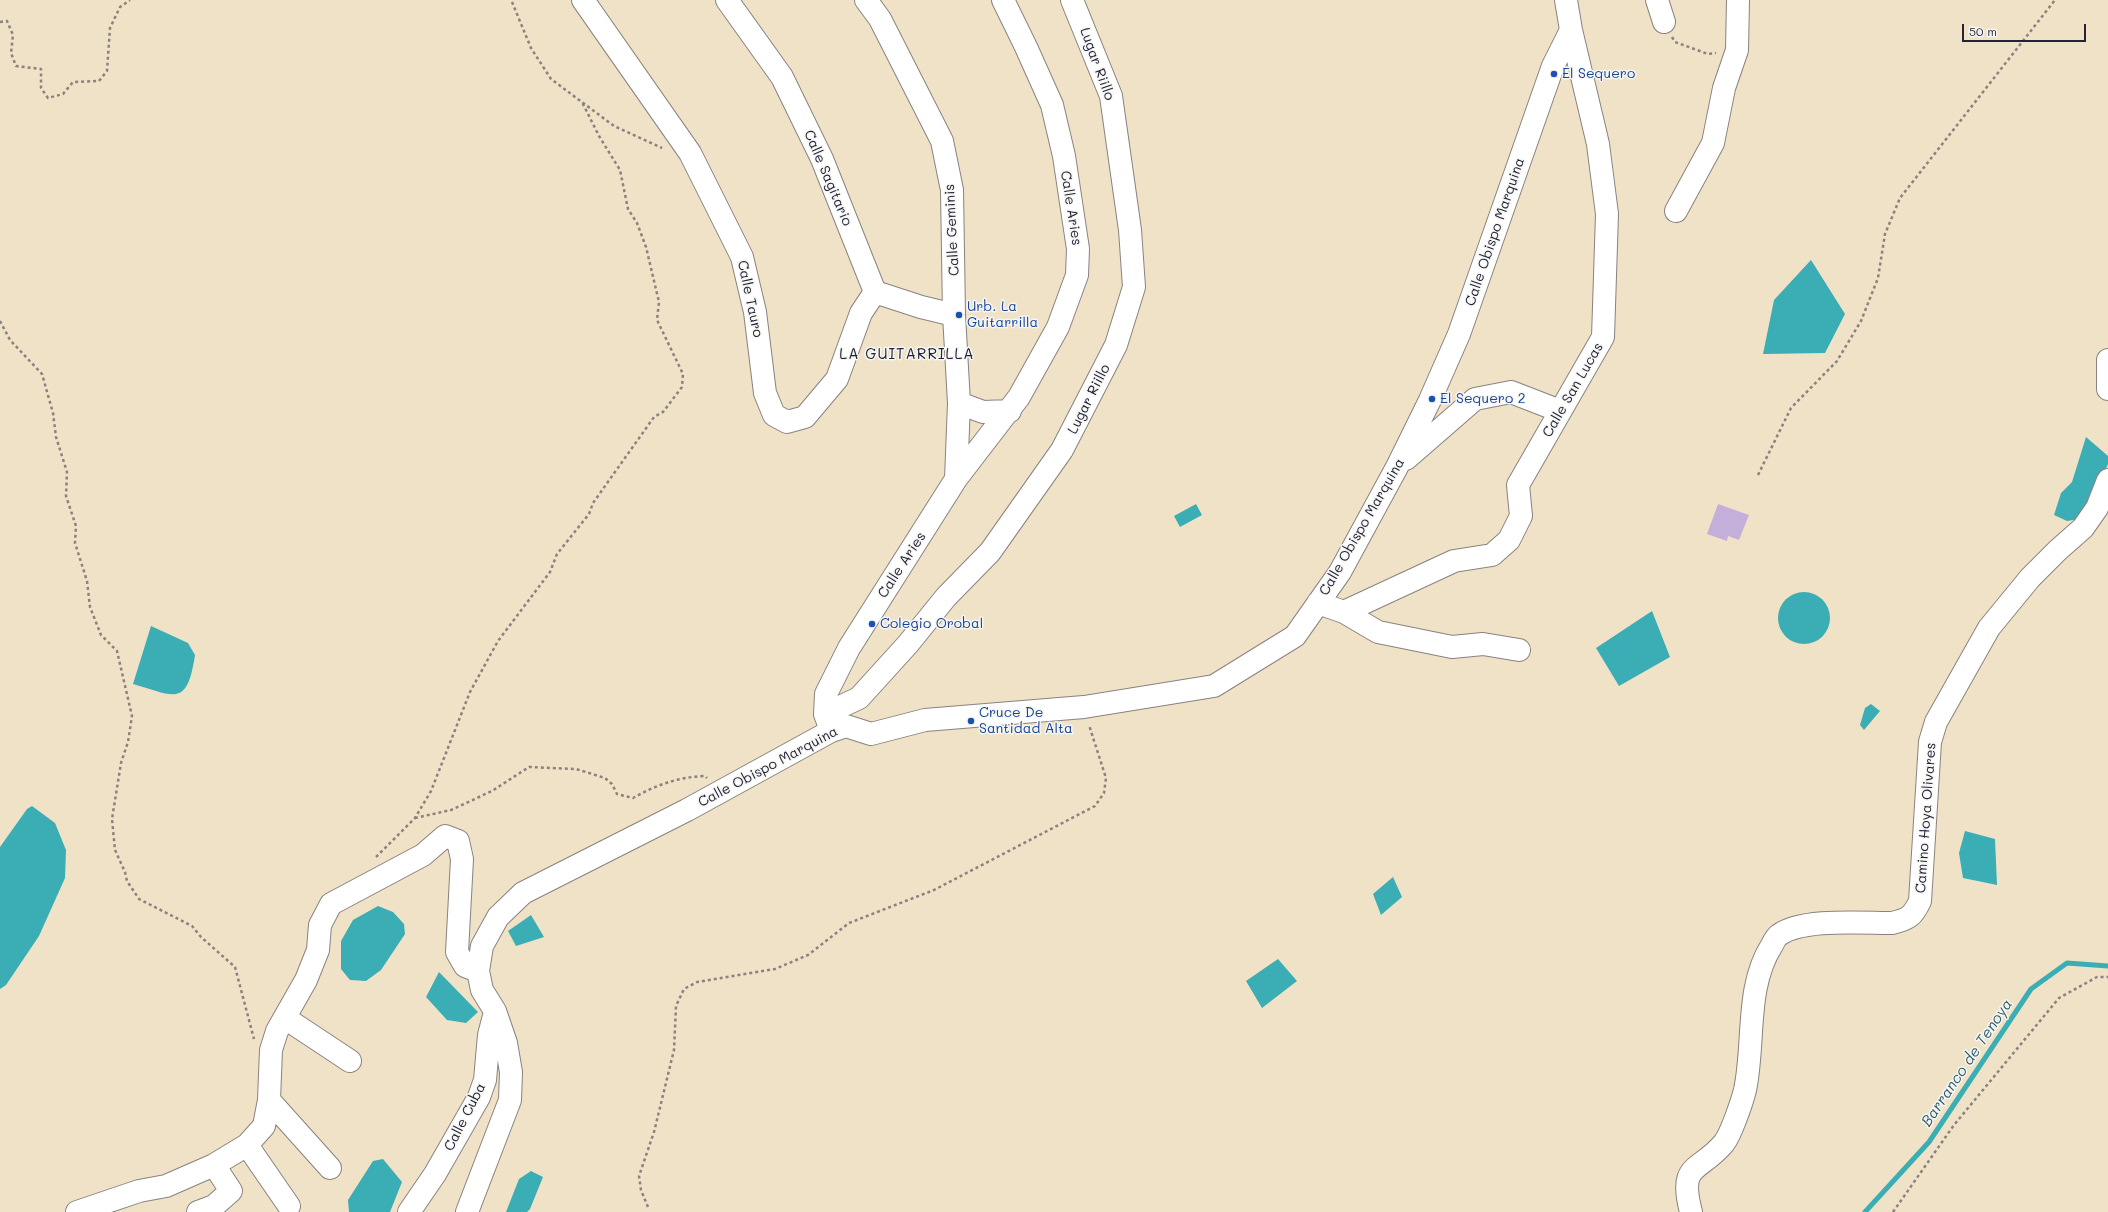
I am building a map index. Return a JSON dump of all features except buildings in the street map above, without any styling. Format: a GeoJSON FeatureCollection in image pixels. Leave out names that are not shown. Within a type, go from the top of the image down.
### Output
{"type":"FeatureCollection","features":[{"type":"Feature","properties":{"kind":"street","name":"Calle Tauro"},"geometry":{"type":"LineString","coordinates":[[583,0],[690,153],[742,257],[755,312],[765,393],[774,415],[787,422],[805,417],[836,379],[861,313],[875,292]]}},
{"type":"Feature","properties":{"kind":"street","name":"Calle Sagitario"},"geometry":{"type":"LineString","coordinates":[[726,0],[782,78],[822,159],[875,292]]}},
{"type":"Feature","properties":{"kind":"street","name":"Calle Geminis"},"geometry":{"type":"LineString","coordinates":[[866,0],[880,19],[942,141],[952,190],[954,315],[959,404],[956,479]]}},
{"type":"Feature","properties":{"kind":"street","name":"Calle Aries"},"geometry":{"type":"LineString","coordinates":[[828,722],[826,694],[848,648],[956,479],[1010,411],[1019,397],[1058,327],[1078,275],[1078,249],[1064,156],[1052,105],[1003,0]]}},
{"type":"Feature","properties":{"kind":"street","name":"Lugar Riillo"},"geometry":{"type":"LineString","coordinates":[[828,722],[859,698],[908,644],[946,597],[990,552],[1062,450],[1116,345],[1134,287],[1130,230],[1110,96],[1072,0]]}},
{"type":"Feature","properties":{"kind":"street","name":"Calle San Lucas"},"geometry":{"type":"LineString","coordinates":[[1344,612],[1454,561],[1492,555],[1509,540],[1521,516],[1518,485],[1603,337],[1607,214],[1598,144],[1571,30],[1566,0]]}},
{"type":"Feature","properties":{"kind":"street"},"geometry":{"type":"LineString","coordinates":[[1657,0],[1664,22]]}},
{"type":"Feature","properties":{"kind":"street"},"geometry":{"type":"LineString","coordinates":[[1676,211],[1713,143],[1724,88],[1737,50],[1738,4]]}},
{"type":"Feature","properties":{"kind":"street","name":"Calle Obispo Marquina"},"geometry":{"type":"LineString","coordinates":[[467,1212],[510,1100],[511,1072],[506,1043],[495,1011],[482,990],[478,971],[482,946],[498,917],[523,893],[719,792],[828,722],[871,734],[925,720],[1084,707],[1214,686],[1295,636],[1340,572],[1397,466],[1430,400],[1459,334],[1553,66],[1571,30]]}},
{"type":"Feature","properties":{"kind":"street"},"geometry":{"type":"LineString","coordinates":[[875,292],[921,307],[954,315]]}},
{"type":"Feature","properties":{"kind":"street"},"geometry":{"type":"LineString","coordinates":[[2108,360],[2108,389]]}},
{"type":"Feature","properties":{"kind":"street"},"geometry":{"type":"LineString","coordinates":[[1397,466],[1475,399],[1511,392],[1560,411]]}},
{"type":"Feature","properties":{"kind":"street"},"geometry":{"type":"LineString","coordinates":[[959,404],[984,412],[1010,411]]}},
{"type":"Feature","properties":{"kind":"street","name":"Camino Hoya Olivares"},"geometry":{"type":"LineString","coordinates":[[1691,1212],[1687,1195],[1688,1178],[1694,1167],[1714,1153],[1725,1142],[1743,1099],[1747,1078],[1756,989],[1764,957],[1778,935],[1803,924],[1892,923],[1906,920],[1914,912],[1920,901],[1930,742],[1936,722],[1990,628],[2030,578],[2083,528],[2097,508],[2108,480]]}},
{"type":"Feature","properties":{"kind":"street"},"geometry":{"type":"LineString","coordinates":[[1318,603],[1344,612],[1378,632],[1452,647],[1483,644],[1519,650]]}},
{"type":"Feature","properties":{"kind":"street"},"geometry":{"type":"LineString","coordinates":[[77,1212],[139,1191],[166,1186],[214,1165],[247,1145],[264,1126],[269,1100],[271,1050],[277,1031],[309,973],[318,950],[320,925],[331,904],[423,855],[445,836],[458,842],[462,859],[457,952],[465,966],[478,971]]}},
{"type":"Feature","properties":{"kind":"street","name":"Calle Cuba"},"geometry":{"type":"LineString","coordinates":[[408,1212],[435,1174],[478,1097],[485,1080],[489,1035],[495,1011]]}},
{"type":"Feature","properties":{"kind":"street"},"geometry":{"type":"LineString","coordinates":[[285,1018],[350,1061]]}},
{"type":"Feature","properties":{"kind":"street"},"geometry":{"type":"LineString","coordinates":[[269,1100],[330,1168]]}},
{"type":"Feature","properties":{"kind":"street"},"geometry":{"type":"LineString","coordinates":[[247,1145],[290,1206]]}},
{"type":"Feature","properties":{"kind":"street"},"geometry":{"type":"LineString","coordinates":[[198,1212],[214,1206],[231,1191],[214,1165]]}},
{"type":"Feature","properties":{"kind":"path"},"geometry":{"type":"LineString","coordinates":[[0,22],[7,21],[13,35],[11,53],[16,66],[41,69],[41,88],[48,98],[63,94],[73,82],[99,81],[107,71],[110,28],[120,7],[130,0]]}},
{"type":"Feature","properties":{"kind":"path"},"geometry":{"type":"LineString","coordinates":[[1758,475],[1791,408],[1837,361],[1861,321],[1878,278],[1885,234],[1900,198],[2055,0]]}},
{"type":"Feature","properties":{"kind":"path"},"geometry":{"type":"LineString","coordinates":[[512,2],[531,48],[551,79],[614,126],[662,148],[690,153]]}},
{"type":"Feature","properties":{"kind":"path"},"geometry":{"type":"LineString","coordinates":[[1664,22],[1675,42],[1708,54],[1737,50]]}},
{"type":"Feature","properties":{"kind":"path"},"geometry":{"type":"LineString","coordinates":[[373,860],[415,818],[431,791],[470,692],[498,641],[550,572],[557,554],[589,514],[593,503],[654,417],[663,412],[682,387],[683,374],[657,320],[659,302],[647,254],[637,223],[628,209],[620,170],[599,136],[582,102]]}},
{"type":"Feature","properties":{"kind":"path"},"geometry":{"type":"LineString","coordinates":[[0,321],[10,340],[42,374],[53,413],[56,437],[67,472],[66,496],[76,526],[75,543],[87,581],[90,607],[101,635],[117,651],[132,716],[128,742],[121,763],[112,819],[115,850],[126,872],[127,880],[139,899],[192,926],[201,937],[235,967],[252,1038],[258,1047],[271,1050]]}},
{"type":"Feature","properties":{"kind":"path"},"geometry":{"type":"LineString","coordinates":[[648,1207],[641,1190],[639,1176],[654,1132],[672,1057],[676,1006],[684,989],[698,982],[775,969],[808,955],[849,923],[934,890],[1095,806],[1104,793],[1106,778],[1084,707]]}},
{"type":"Feature","properties":{"kind":"path"},"geometry":{"type":"LineString","coordinates":[[415,818],[451,810],[492,791],[529,767],[576,769],[605,778],[612,784],[617,794],[633,798],[651,788],[686,776],[705,776],[719,792]]}},
{"type":"Feature","properties":{"kind":"path"},"geometry":{"type":"LineString","coordinates":[[1893,1212],[1954,1125],[2060,998],[2097,977],[2108,977]]}},
{"type":"Feature","properties":{"kind":"water"},"geometry":{"type":"Polygon","coordinates":[[[1811,260],[1845,314],[1825,353],[1763,354],[1774,300],[1811,260]]]}},
{"type":"Feature","properties":{"kind":"water"},"geometry":{"type":"Polygon","coordinates":[[[2086,437],[2108,456],[2108,464],[2096,491],[2090,493],[2090,500],[2080,519],[2067,521],[2054,515],[2061,493],[2072,482],[2086,437]]]}},
{"type":"Feature","properties":{"kind":"water"},"geometry":{"type":"Polygon","coordinates":[[[1196,504],[1202,515],[1180,527],[1174,516],[1196,504]]]}},
{"type":"Feature","properties":{"kind":"water"},"geometry":{"type":"Polygon","coordinates":[[[1804,592],[1814,594],[1822,600],[1828,608],[1830,618],[1828,628],[1822,636],[1814,642],[1804,644],[1794,642],[1786,636],[1780,628],[1778,618],[1780,608],[1786,600],[1794,594],[1804,592]]]}},
{"type":"Feature","properties":{"kind":"water"},"geometry":{"type":"Polygon","coordinates":[[[1652,611],[1670,657],[1619,686],[1596,648],[1652,611]]]}},
{"type":"Feature","properties":{"kind":"water"},"geometry":{"type":"Polygon","coordinates":[[[151,626],[188,643],[195,655],[188,684],[183,691],[177,694],[159,692],[133,684],[151,626]]]}},
{"type":"Feature","properties":{"kind":"water"},"geometry":{"type":"Polygon","coordinates":[[[1871,704],[1880,711],[1864,730],[1860,725],[1865,708],[1871,704]]]}},
{"type":"Feature","properties":{"kind":"water"},"geometry":{"type":"Polygon","coordinates":[[[32,806],[55,823],[66,850],[65,878],[39,936],[6,985],[0,989],[0,847],[27,809],[32,806]]]}},
{"type":"Feature","properties":{"kind":"water"},"geometry":{"type":"Polygon","coordinates":[[[1965,831],[1995,839],[1997,885],[1963,878],[1959,853],[1965,831]]]}},
{"type":"Feature","properties":{"kind":"water"},"geometry":{"type":"Polygon","coordinates":[[[1393,877],[1402,897],[1381,915],[1373,894],[1393,877]]]}},
{"type":"Feature","properties":{"kind":"water"},"geometry":{"type":"Polygon","coordinates":[[[378,906],[393,912],[404,924],[405,934],[381,970],[366,981],[350,980],[341,969],[341,941],[353,920],[378,906]]]}},
{"type":"Feature","properties":{"kind":"water"},"geometry":{"type":"Polygon","coordinates":[[[531,915],[544,937],[516,946],[508,931],[531,915]]]}},
{"type":"Feature","properties":{"kind":"water"},"geometry":{"type":"Polygon","coordinates":[[[1278,959],[1297,981],[1262,1008],[1246,981],[1278,959]]]}},
{"type":"Feature","properties":{"kind":"water"},"geometry":{"type":"Polygon","coordinates":[[[439,972],[478,1012],[466,1023],[447,1020],[426,997],[439,972]]]}},
{"type":"Feature","properties":{"kind":"water"},"geometry":{"type":"Polygon","coordinates":[[[383,1159],[402,1182],[390,1212],[349,1212],[348,1200],[373,1161],[383,1159]]]}},
{"type":"Feature","properties":{"kind":"water"},"geometry":{"type":"Polygon","coordinates":[[[531,1171],[543,1177],[530,1209],[527,1212],[506,1212],[519,1179],[531,1171]]]}},
{"type":"Feature","properties":{"kind":"waterway","name":"Barranco de Tenoya"},"geometry":{"type":"LineString","coordinates":[[1865,1212],[1929,1142],[2031,989],[2067,963],[2108,966]]}},
{"type":"Feature","properties":{"kind":"place","name":"El Sequero"},"geometry":{"type":"Point","coordinates":[1554,74]}},
{"type":"Feature","properties":{"kind":"place","name":"Urb. La Guitarrilla"},"geometry":{"type":"Point","coordinates":[959,315]}},
{"type":"Feature","properties":{"kind":"place","name":"El Sequero 2"},"geometry":{"type":"Point","coordinates":[1432,399]}},
{"type":"Feature","properties":{"kind":"place","name":"Colegio Orobal"},"geometry":{"type":"Point","coordinates":[872,624]}},
{"type":"Feature","properties":{"kind":"place","name":"Cruce De Santidad Alta"},"geometry":{"type":"Point","coordinates":[971,721]}},
{"type":"Feature","properties":{"kind":"district","name":"LA GUITARRILLA"},"geometry":{"type":"Point","coordinates":[907,354]}}]}
